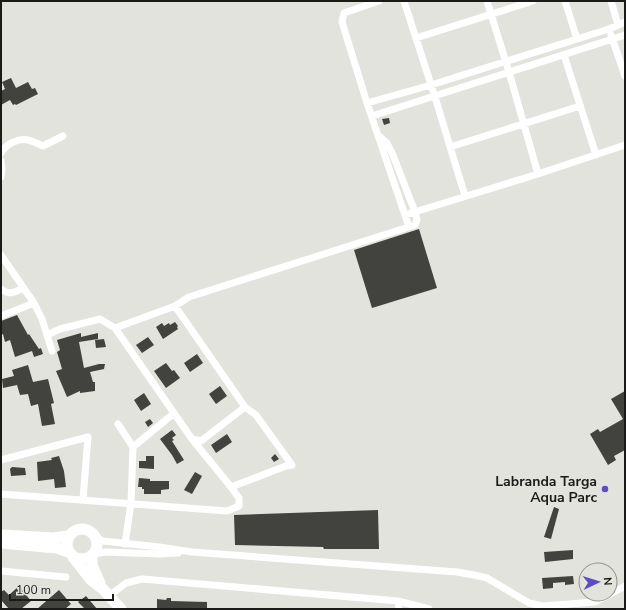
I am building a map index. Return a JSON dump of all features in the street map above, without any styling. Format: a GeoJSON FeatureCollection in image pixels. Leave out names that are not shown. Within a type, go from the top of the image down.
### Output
{"type":"FeatureCollection","features":[{"type":"Feature","properties":{"kind":"main road"},"geometry":{"type":"LineString","coordinates":[[106,593],[92,566],[93,554],[97,544],[95,537],[91,532],[82,529],[72,532],[68,536],[66,546],[70,554],[92,580],[121,609]]}},
{"type":"Feature","properties":{"kind":"main road"},"geometry":{"type":"LineString","coordinates":[[1,535],[54,538],[68,536]]}},
{"type":"Feature","properties":{"kind":"main road"},"geometry":{"type":"LineString","coordinates":[[1,543],[57,548],[82,560],[93,554]]}},
{"type":"Feature","properties":{"kind":"street"},"geometry":{"type":"LineString","coordinates":[[379,1],[344,13],[342,22],[367,103],[409,227]]}},
{"type":"Feature","properties":{"kind":"street"},"geometry":{"type":"LineString","coordinates":[[404,1],[435,96],[465,196]]}},
{"type":"Feature","properties":{"kind":"street"},"geometry":{"type":"LineString","coordinates":[[487,1],[538,174]]}},
{"type":"Feature","properties":{"kind":"street"},"geometry":{"type":"LineString","coordinates":[[416,38],[533,1]]}},
{"type":"Feature","properties":{"kind":"street"},"geometry":{"type":"LineString","coordinates":[[565,1],[577,39]]}},
{"type":"Feature","properties":{"kind":"street"},"geometry":{"type":"LineString","coordinates":[[367,103],[431,85],[609,29],[622,23],[611,1]]}},
{"type":"Feature","properties":{"kind":"street"},"geometry":{"type":"LineString","coordinates":[[609,29],[625,76]]}},
{"type":"Feature","properties":{"kind":"street"},"geometry":{"type":"LineString","coordinates":[[372,116],[625,35]]}},
{"type":"Feature","properties":{"kind":"street"},"geometry":{"type":"LineString","coordinates":[[564,55],[596,155]]}},
{"type":"Feature","properties":{"kind":"street"},"geometry":{"type":"LineString","coordinates":[[450,147],[580,106]]}},
{"type":"Feature","properties":{"kind":"street"},"geometry":{"type":"LineString","coordinates":[[115,328],[175,306],[189,297],[415,225],[417,222],[415,212],[393,155],[387,143],[378,135]]}},
{"type":"Feature","properties":{"kind":"street"},"geometry":{"type":"LineString","coordinates":[[1,153],[6,146],[15,142],[28,140],[43,146],[63,136]]}},
{"type":"Feature","properties":{"kind":"street"},"geometry":{"type":"LineString","coordinates":[[405,215],[538,174],[625,145]]}},
{"type":"Feature","properties":{"kind":"street"},"geometry":{"type":"LineString","coordinates":[[1,161],[1,177]]}},
{"type":"Feature","properties":{"kind":"street"},"geometry":{"type":"LineString","coordinates":[[1,255],[34,303],[42,319],[52,350]]}},
{"type":"Feature","properties":{"kind":"street"},"geometry":{"type":"LineString","coordinates":[[1,289],[6,293],[11,294],[24,288]]}},
{"type":"Feature","properties":{"kind":"street"},"geometry":{"type":"LineString","coordinates":[[1,316],[34,303]]}},
{"type":"Feature","properties":{"kind":"street"},"geometry":{"type":"LineString","coordinates":[[175,306],[245,407],[256,415],[292,465],[231,487]]}},
{"type":"Feature","properties":{"kind":"street"},"geometry":{"type":"LineString","coordinates":[[1,494],[227,511],[239,506],[239,498],[173,414],[115,328],[100,319],[60,329],[47,335]]}},
{"type":"Feature","properties":{"kind":"street"},"geometry":{"type":"LineString","coordinates":[[192,439],[201,440],[245,407]]}},
{"type":"Feature","properties":{"kind":"street"},"geometry":{"type":"LineString","coordinates":[[132,448],[173,414]]}},
{"type":"Feature","properties":{"kind":"street"},"geometry":{"type":"LineString","coordinates":[[118,424],[132,448],[131,503],[126,544]]}},
{"type":"Feature","properties":{"kind":"street"},"geometry":{"type":"LineString","coordinates":[[1,460],[88,437],[83,499]]}},
{"type":"Feature","properties":{"kind":"street"},"geometry":{"type":"LineString","coordinates":[[95,537],[102,541],[192,552],[474,574],[488,578],[499,584],[528,606],[545,608],[594,602],[625,586]]}},
{"type":"Feature","properties":{"kind":"street"},"geometry":{"type":"LineString","coordinates":[[93,554],[106,552],[159,554],[192,552]]}},
{"type":"Feature","properties":{"kind":"street"},"geometry":{"type":"LineString","coordinates":[[1,571],[66,577]]}},
{"type":"Feature","properties":{"kind":"street"},"geometry":{"type":"LineString","coordinates":[[106,593],[126,583],[142,579],[398,601],[429,609]]}},
{"type":"Feature","properties":{"kind":"street"},"geometry":{"type":"LineString","coordinates":[[398,601],[399,609]]}},
{"type":"Feature","properties":{"kind":"building"},"geometry":{"type":"Polygon","coordinates":[[[11,78],[16,88],[28,82],[32,89],[35,88],[38,94],[16,105],[13,105],[10,100],[1,105],[1,91],[5,89],[2,82],[11,78]]]}},
{"type":"Feature","properties":{"kind":"building"},"geometry":{"type":"Polygon","coordinates":[[[389,118],[390,123],[384,125],[382,119],[389,118]]]}},
{"type":"Feature","properties":{"kind":"building"},"geometry":{"type":"Polygon","coordinates":[[[419,229],[437,288],[372,308],[354,250],[419,229]]]}},
{"type":"Feature","properties":{"kind":"building"},"geometry":{"type":"Polygon","coordinates":[[[17,315],[28,335],[29,334],[39,349],[41,348],[43,354],[34,357],[32,351],[15,357],[10,340],[5,342],[3,334],[1,335],[1,321],[17,315]]]}},
{"type":"Feature","properties":{"kind":"building"},"geometry":{"type":"Polygon","coordinates":[[[175,322],[178,329],[163,339],[156,327],[162,323],[164,326],[175,322]]]}},
{"type":"Feature","properties":{"kind":"building"},"geometry":{"type":"Polygon","coordinates":[[[81,333],[81,337],[98,333],[98,339],[79,342],[84,368],[105,364],[104,369],[90,372],[93,382],[95,382],[95,391],[80,393],[80,391],[67,397],[56,371],[62,369],[57,352],[60,350],[57,340],[81,333]]]}},
{"type":"Feature","properties":{"kind":"building"},"geometry":{"type":"Polygon","coordinates":[[[148,337],[154,345],[142,353],[136,345],[148,337]]]}},
{"type":"Feature","properties":{"kind":"building"},"geometry":{"type":"Polygon","coordinates":[[[104,339],[106,347],[96,348],[95,340],[104,339]]]}},
{"type":"Feature","properties":{"kind":"building"},"geometry":{"type":"Polygon","coordinates":[[[197,354],[203,363],[190,372],[184,363],[197,354]]]}},
{"type":"Feature","properties":{"kind":"building"},"geometry":{"type":"Polygon","coordinates":[[[166,363],[180,378],[166,388],[154,371],[166,363]]]}},
{"type":"Feature","properties":{"kind":"building"},"geometry":{"type":"Polygon","coordinates":[[[28,365],[33,382],[48,379],[54,403],[51,404],[55,424],[42,426],[38,404],[31,406],[28,394],[20,395],[17,385],[3,388],[2,379],[14,376],[12,370],[28,365]]]}},
{"type":"Feature","properties":{"kind":"building"},"geometry":{"type":"Polygon","coordinates":[[[220,386],[227,396],[216,404],[209,394],[220,386]]]}},
{"type":"Feature","properties":{"kind":"building"},"geometry":{"type":"Polygon","coordinates":[[[625,391],[625,450],[614,456],[616,460],[608,465],[590,434],[598,429],[600,432],[623,419],[611,399],[625,391]]]}},
{"type":"Feature","properties":{"kind":"building"},"geometry":{"type":"Polygon","coordinates":[[[144,393],[151,404],[141,411],[134,400],[144,393]]]}},
{"type":"Feature","properties":{"kind":"building"},"geometry":{"type":"Polygon","coordinates":[[[150,419],[153,423],[148,427],[145,422],[150,419]]]}},
{"type":"Feature","properties":{"kind":"building"},"geometry":{"type":"Polygon","coordinates":[[[172,430],[176,435],[172,438],[174,440],[172,441],[184,460],[177,464],[160,439],[172,430]]]}},
{"type":"Feature","properties":{"kind":"building"},"geometry":{"type":"Polygon","coordinates":[[[227,434],[232,442],[216,453],[211,445],[227,434]]]}},
{"type":"Feature","properties":{"kind":"building"},"geometry":{"type":"Polygon","coordinates":[[[275,454],[279,459],[274,462],[271,458],[275,454]]]}},
{"type":"Feature","properties":{"kind":"building"},"geometry":{"type":"Polygon","coordinates":[[[59,456],[64,471],[66,487],[55,488],[54,479],[38,481],[37,462],[52,460],[51,458],[59,456]]]}},
{"type":"Feature","properties":{"kind":"building"},"geometry":{"type":"Polygon","coordinates":[[[146,456],[154,456],[154,469],[139,468],[139,461],[146,461],[146,456]]]}},
{"type":"Feature","properties":{"kind":"building"},"geometry":{"type":"Polygon","coordinates":[[[12,467],[25,468],[26,475],[11,476],[10,469],[12,467]]]}},
{"type":"Feature","properties":{"kind":"building"},"geometry":{"type":"Polygon","coordinates":[[[195,472],[202,476],[192,494],[184,490],[195,472]]]}},
{"type":"Feature","properties":{"kind":"building"},"geometry":{"type":"Polygon","coordinates":[[[139,478],[150,479],[150,481],[169,481],[169,489],[161,490],[161,494],[144,494],[144,489],[142,489],[142,487],[138,487],[139,478]]]}},
{"type":"Feature","properties":{"kind":"building"},"geometry":{"type":"Polygon","coordinates":[[[554,507],[559,509],[551,539],[544,537],[554,507]]]}},
{"type":"Feature","properties":{"kind":"building"},"geometry":{"type":"Polygon","coordinates":[[[378,510],[379,549],[324,549],[323,547],[235,545],[234,515],[378,510]]]}},
{"type":"Feature","properties":{"kind":"building"},"geometry":{"type":"Polygon","coordinates":[[[573,550],[573,559],[545,562],[544,552],[573,550]]]}},
{"type":"Feature","properties":{"kind":"building"},"geometry":{"type":"Polygon","coordinates":[[[573,576],[574,584],[565,585],[565,582],[553,583],[553,588],[543,589],[542,578],[573,576]]]}},
{"type":"Feature","properties":{"kind":"building"},"geometry":{"type":"Polygon","coordinates":[[[19,586],[31,601],[21,609],[9,609],[1,600],[1,592],[4,590],[9,595],[19,586]]]}},
{"type":"Feature","properties":{"kind":"building"},"geometry":{"type":"Polygon","coordinates":[[[59,590],[71,604],[65,609],[37,609],[59,590]]]}},
{"type":"Feature","properties":{"kind":"building"},"geometry":{"type":"Polygon","coordinates":[[[86,596],[97,609],[85,609],[78,602],[86,596]]]}},
{"type":"Feature","properties":{"kind":"building"},"geometry":{"type":"Polygon","coordinates":[[[167,598],[171,598],[171,601],[207,602],[207,609],[157,609],[157,599],[166,600],[167,598]]]}},
{"type":"Feature","properties":{"kind":"place","name":"Labranda Targa Aqua Parc"},"geometry":{"type":"Point","coordinates":[605,489]}}]}
